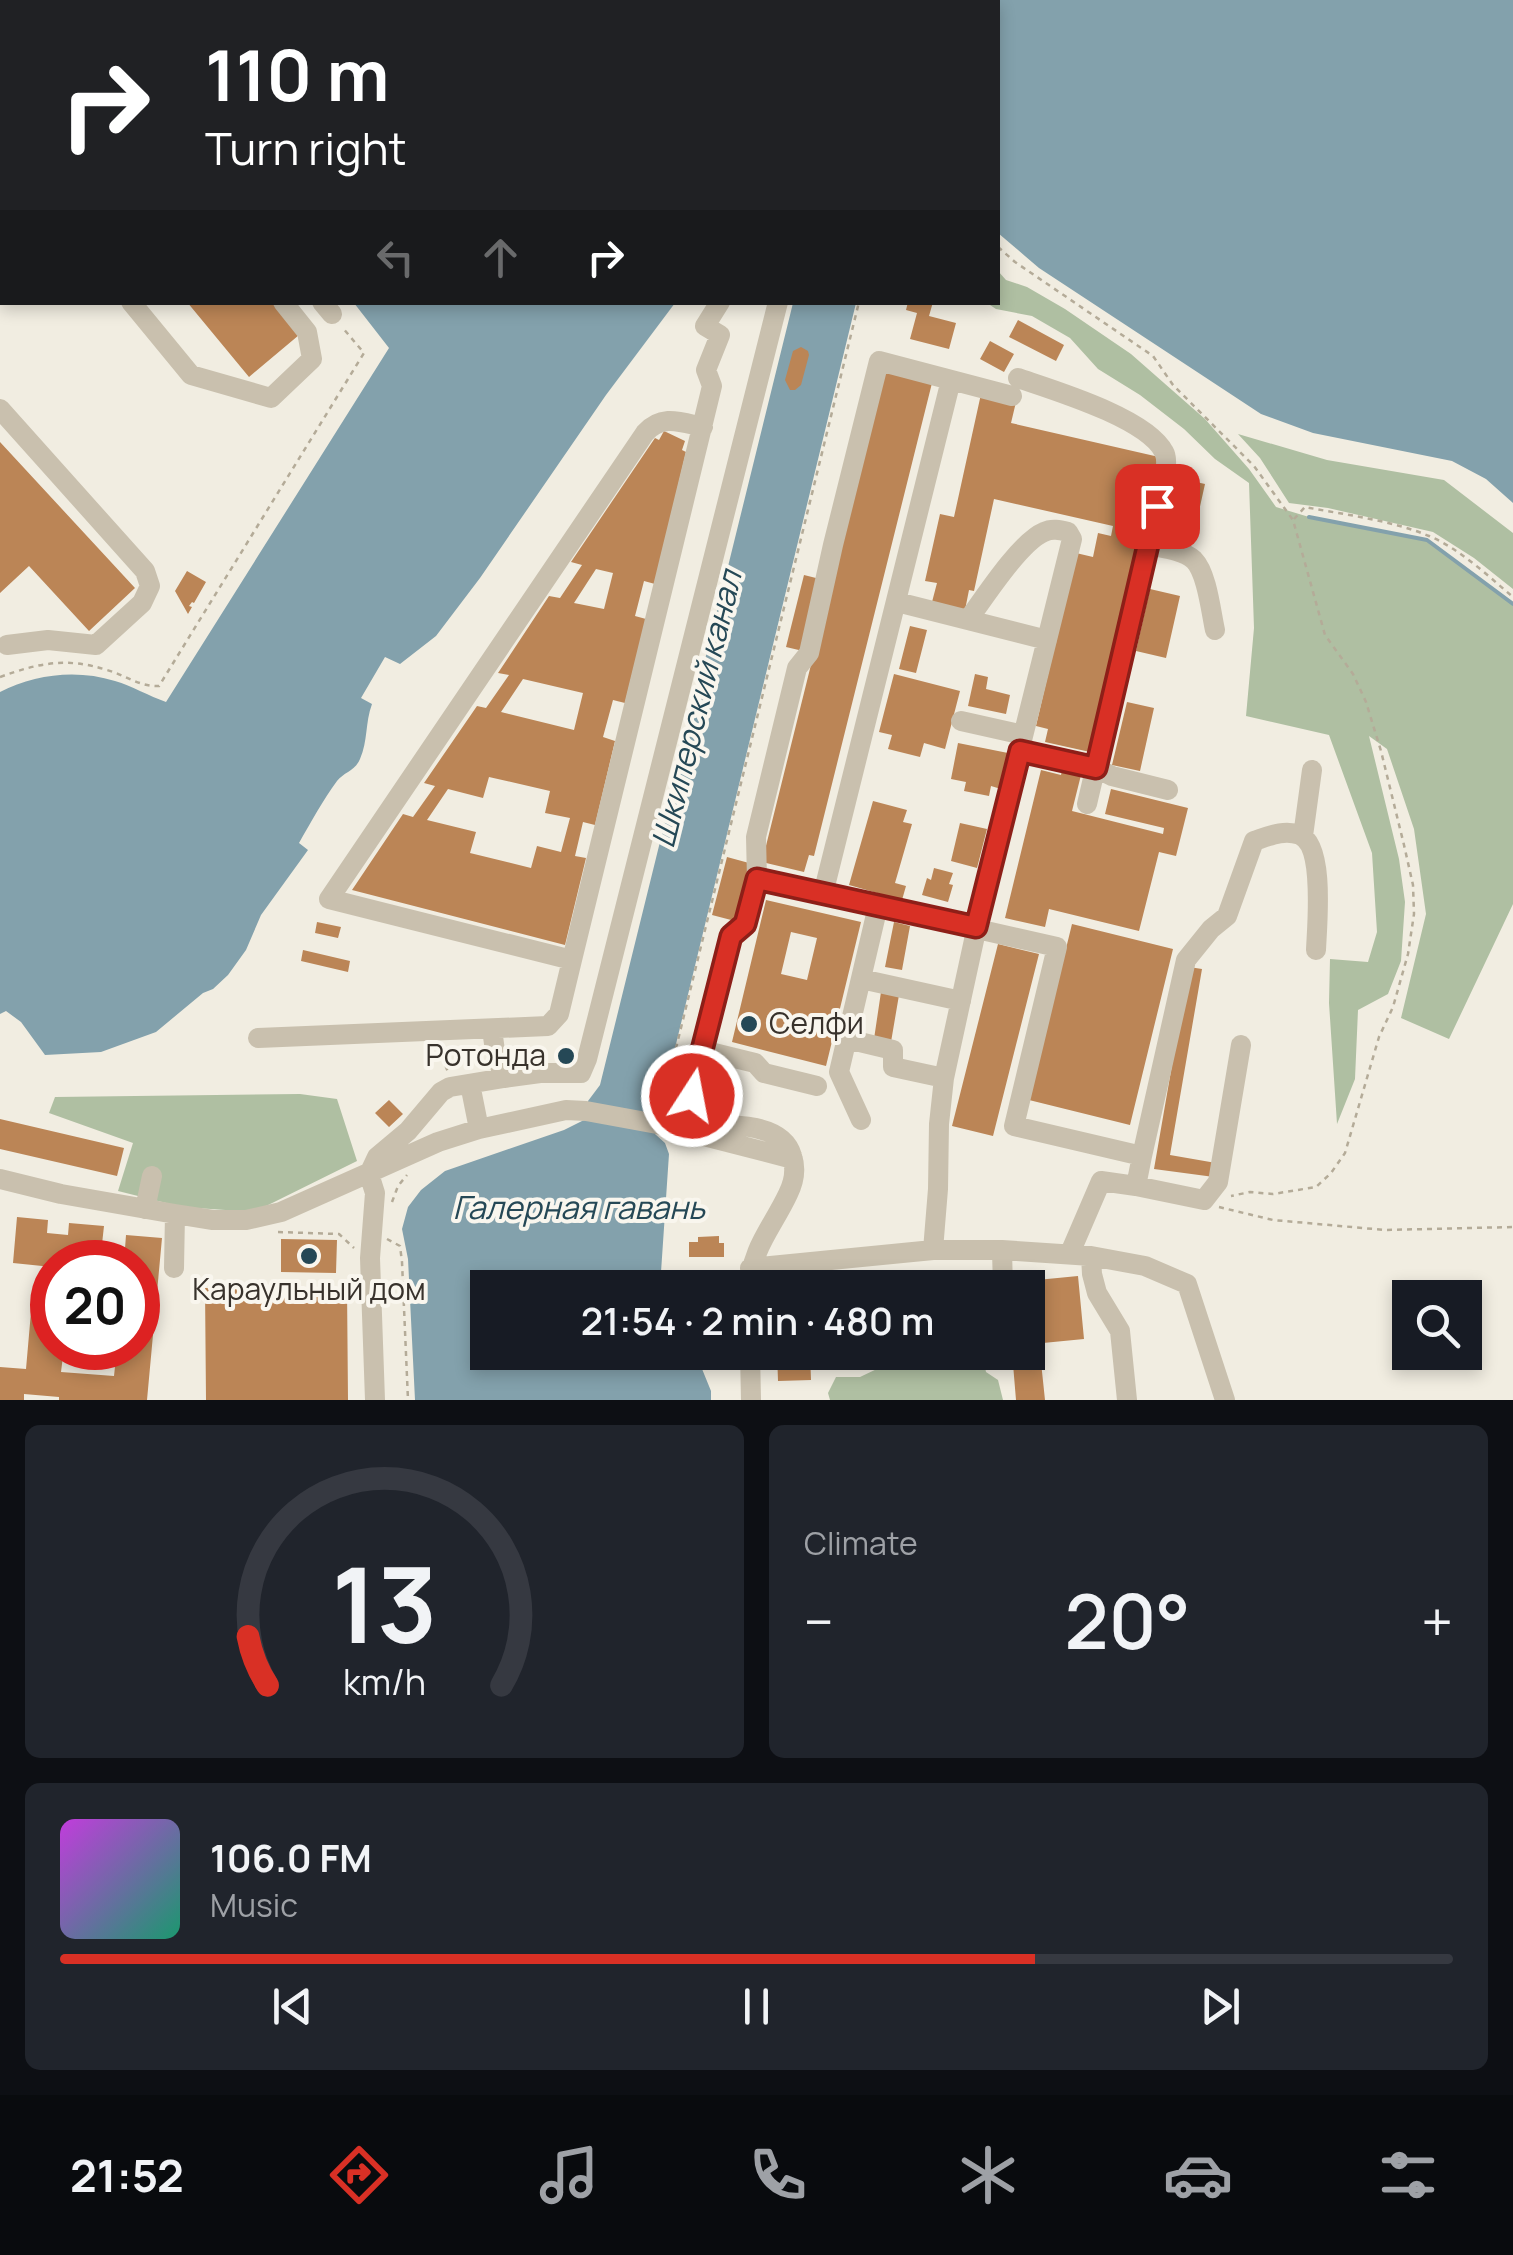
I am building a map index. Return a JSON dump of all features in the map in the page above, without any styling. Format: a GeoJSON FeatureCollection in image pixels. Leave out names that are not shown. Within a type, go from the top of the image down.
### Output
{"type":"FeatureCollection","features":[{"type":"Feature","properties":{"kind":"street"},"geometry":{"type":"LineString","coordinates":[[133,305],[191,375],[271,398],[312,359],[307,332],[285,305]]}},
{"type":"Feature","properties":{"kind":"street"},"geometry":{"type":"LineString","coordinates":[[258,1038],[548,1026],[554,1021],[712,386],[706,370],[720,335],[705,326],[718,305]]}},
{"type":"Feature","properties":{"kind":"street"},"geometry":{"type":"LineString","coordinates":[[376,1400],[370,1258],[375,1193],[369,1174],[384,1149],[408,1131],[434,1097],[460,1085],[540,1073],[581,1073],[777,305]]}},
{"type":"Feature","properties":{"kind":"street"},"geometry":{"type":"LineString","coordinates":[[694,1124],[693,1059],[702,1050],[731,936],[745,924],[757,879],[756,838],[797,668],[809,653],[879,361],[951,380],[1015,387],[1108,411],[1136,426],[1166,455],[1088,804]]}},
{"type":"Feature","properties":{"kind":"street"},"geometry":{"type":"LineString","coordinates":[[824,894],[951,380]]}},
{"type":"Feature","properties":{"kind":"street"},"geometry":{"type":"LineString","coordinates":[[0,410],[145,571],[150,586],[142,603],[96,645],[48,640],[7,645]]}},
{"type":"Feature","properties":{"kind":"street"},"geometry":{"type":"LineString","coordinates":[[572,960],[329,900],[645,433],[664,420],[702,427]]}},
{"type":"Feature","properties":{"kind":"street"},"geometry":{"type":"LineString","coordinates":[[933,1250],[944,1078],[976,927],[1072,539],[1068,532],[1042,532],[1026,545],[968,620]]}},
{"type":"Feature","properties":{"kind":"street"},"geometry":{"type":"LineString","coordinates":[[1148,544],[1194,560],[1202,572],[1215,630]]}},
{"type":"Feature","properties":{"kind":"street"},"geometry":{"type":"LineString","coordinates":[[897,602],[1047,640]]}},
{"type":"Feature","properties":{"kind":"street"},"geometry":{"type":"LineString","coordinates":[[961,721],[1112,776],[1168,790]]}},
{"type":"Feature","properties":{"kind":"street"},"geometry":{"type":"LineString","coordinates":[[1303,836],[1312,770]]}},
{"type":"Feature","properties":{"kind":"street"},"geometry":{"type":"LineString","coordinates":[[1136,1186],[1186,960],[1227,916],[1254,841],[1282,832],[1303,836],[1313,846],[1317,871],[1316,950]]}},
{"type":"Feature","properties":{"kind":"street"},"geometry":{"type":"LineString","coordinates":[[757,879],[1058,947],[1014,1126],[1142,1156]]}},
{"type":"Feature","properties":{"kind":"street"},"geometry":{"type":"LineString","coordinates":[[861,1120],[839,1072],[878,906]]}},
{"type":"Feature","properties":{"kind":"street"},"geometry":{"type":"LineString","coordinates":[[861,978],[961,1001]]}},
{"type":"Feature","properties":{"kind":"street"},"geometry":{"type":"LineString","coordinates":[[492,1029],[504,1078]]}},
{"type":"Feature","properties":{"kind":"street"},"geometry":{"type":"LineString","coordinates":[[847,1039],[893,1050],[893,1068],[944,1078]]}},
{"type":"Feature","properties":{"kind":"street"},"geometry":{"type":"LineString","coordinates":[[1070,1254],[1101,1180],[1213,1204],[1241,1045]]}},
{"type":"Feature","properties":{"kind":"street"},"geometry":{"type":"LineString","coordinates":[[702,1050],[755,1063],[764,1073],[817,1086]]}},
{"type":"Feature","properties":{"kind":"street"},"geometry":{"type":"LineString","coordinates":[[460,1085],[479,1129]]}},
{"type":"Feature","properties":{"kind":"street"},"geometry":{"type":"LineString","coordinates":[[0,1179],[176,1214],[246,1220],[281,1212],[438,1142],[566,1110],[658,1124],[793,1159]]}},
{"type":"Feature","properties":{"kind":"street"},"geometry":{"type":"LineString","coordinates":[[658,1124],[738,1125],[782,1138],[789,1147],[795,1170],[789,1192],[772,1218],[753,1270]]}},
{"type":"Feature","properties":{"kind":"street"},"geometry":{"type":"LineString","coordinates":[[146,1209],[152,1176]]}},
{"type":"Feature","properties":{"kind":"street"},"geometry":{"type":"LineString","coordinates":[[174,1268],[176,1214]]}},
{"type":"Feature","properties":{"kind":"street"},"geometry":{"type":"LineString","coordinates":[[814,1270],[933,1250],[1070,1254],[1146,1266],[1186,1284],[1225,1400]]}},
{"type":"Feature","properties":{"kind":"street"},"geometry":{"type":"LineString","coordinates":[[1002,1250],[1003,1270]]}},
{"type":"Feature","properties":{"kind":"street"},"geometry":{"type":"LineString","coordinates":[[1092,1256],[1097,1292],[1120,1331],[1128,1400]]}},
{"type":"Feature","properties":{"kind":"street"},"geometry":{"type":"LineString","coordinates":[[750,1370],[751,1400]]}},
{"type":"Feature","properties":{"kind":"path"},"geometry":{"type":"LineString","coordinates":[[1000,249],[1153,356],[1173,386],[1254,466],[1293,520],[1325,636],[1353,674],[1366,702],[1413,886],[1414,914],[1408,954],[1345,1152],[1332,1173],[1316,1187],[1272,1194],[1250,1192],[1213,1204]]}},
{"type":"Feature","properties":{"kind":"path"},"geometry":{"type":"LineString","coordinates":[[665,1093],[858,305]]}},
{"type":"Feature","properties":{"kind":"path"},"geometry":{"type":"LineString","coordinates":[[0,678],[53,662],[88,665],[148,687],[158,686],[364,353],[327,308]]}},
{"type":"Feature","properties":{"kind":"path"},"geometry":{"type":"LineString","coordinates":[[1293,520],[1305,507],[1431,536],[1473,563],[1513,596]]}},
{"type":"Feature","properties":{"kind":"path"},"geometry":{"type":"LineString","coordinates":[[723,642],[739,576]]}},
{"type":"Feature","properties":{"kind":"path"},"geometry":{"type":"LineString","coordinates":[[700,737],[716,673]]}},
{"type":"Feature","properties":{"kind":"path"},"geometry":{"type":"LineString","coordinates":[[437,1031],[438,1050],[460,1085]]}},
{"type":"Feature","properties":{"kind":"path"},"geometry":{"type":"LineString","coordinates":[[393,1202],[398,1186],[415,1166]]}},
{"type":"Feature","properties":{"kind":"path"},"geometry":{"type":"LineString","coordinates":[[1213,1204],[1273,1220],[1386,1230],[1513,1226]]}},
{"type":"Feature","properties":{"kind":"path"},"geometry":{"type":"LineString","coordinates":[[372,1230],[400,1246],[408,1400]]}},
{"type":"Feature","properties":{"kind":"path"},"geometry":{"type":"LineString","coordinates":[[273,1232],[339,1234],[362,1256],[370,1258]]}},
{"type":"Feature","properties":{"kind":"green space"},"geometry":{"type":"Polygon","coordinates":[[[1000,273],[1006,280],[1065,309],[1131,354],[1205,419],[1276,507],[1427,540],[1513,604],[1513,904],[1449,1039],[1401,1018],[1426,914],[1414,829],[1387,749],[1369,736],[1399,859],[1405,902],[1401,961],[1388,994],[1358,1010],[1355,1079],[1337,1124],[1330,959],[1368,962],[1377,932],[1372,853],[1329,735],[1246,716],[1254,628],[1249,483],[1140,395],[1098,369],[1070,338],[1032,316],[990,305],[1000,305],[1000,273]]]}},
{"type":"Feature","properties":{"kind":"green space"},"geometry":{"type":"Polygon","coordinates":[[[1238,434],[1327,460],[1444,480],[1513,533],[1513,589],[1433,532],[1289,503],[1260,458],[1238,434]]]}},
{"type":"Feature","properties":{"kind":"green space"},"geometry":{"type":"Polygon","coordinates":[[[300,1094],[337,1099],[357,1161],[254,1212],[182,1207],[118,1191],[133,1143],[49,1113],[55,1097],[300,1094]]]}},
{"type":"Feature","properties":{"kind":"green space"},"geometry":{"type":"Polygon","coordinates":[[[875,1370],[986,1370],[998,1380],[1003,1400],[830,1400],[828,1393],[836,1377],[860,1377],[875,1370]]]}},
{"type":"Feature","properties":{"kind":"water"},"geometry":{"type":"Polygon","coordinates":[[[1000,0],[1513,0],[1513,503],[1486,479],[1452,461],[1313,433],[1261,414],[1039,268],[1000,235],[1000,0]]]}},
{"type":"Feature","properties":{"kind":"water"},"geometry":{"type":"Polygon","coordinates":[[[356,305],[674,305],[436,636],[400,664],[385,657],[361,698],[372,704],[360,759],[337,781],[322,803],[299,843],[308,850],[261,915],[246,950],[228,975],[156,1032],[101,1052],[45,1055],[21,1022],[6,1011],[0,1014],[0,692],[42,677],[71,674],[101,677],[166,702],[389,348],[356,305]]]}},
{"type":"Feature","properties":{"kind":"water"},"geometry":{"type":"Polygon","coordinates":[[[793,305],[856,305],[659,1114],[655,1134],[665,1143],[669,1154],[661,1270],[470,1270],[470,1370],[702,1370],[711,1400],[415,1400],[408,1259],[402,1229],[408,1207],[421,1190],[445,1171],[584,1120],[588,1101],[600,1085],[793,305]]]}},
{"type":"Feature","properties":{"kind":"building"},"geometry":{"type":"Polygon","coordinates":[[[189,305],[274,305],[299,335],[249,377],[189,305]]]}},
{"type":"Feature","properties":{"kind":"building"},"geometry":{"type":"Polygon","coordinates":[[[907,305],[932,305],[929,316],[956,323],[949,349],[910,339],[917,313],[906,310],[907,305]]]}},
{"type":"Feature","properties":{"kind":"building"},"geometry":{"type":"Polygon","coordinates":[[[1018,320],[1064,345],[1056,361],[1009,337],[1018,320]]]}},
{"type":"Feature","properties":{"kind":"building"},"geometry":{"type":"Polygon","coordinates":[[[990,341],[1014,354],[1004,372],[980,359],[990,341]]]}},
{"type":"Feature","properties":{"kind":"building"},"geometry":{"type":"Polygon","coordinates":[[[801,347],[809,355],[801,385],[790,390],[785,380],[793,351],[801,347]]]}},
{"type":"Feature","properties":{"kind":"building"},"geometry":{"type":"Polygon","coordinates":[[[885,367],[933,379],[814,856],[809,855],[804,872],[762,862],[885,367]]]}},
{"type":"Feature","properties":{"kind":"building"},"geometry":{"type":"Polygon","coordinates":[[[981,394],[1016,402],[1011,423],[1159,457],[1141,532],[1138,531],[1135,541],[1138,542],[1090,752],[1045,742],[1048,729],[1036,726],[1076,553],[1093,557],[1098,533],[1111,536],[1113,526],[994,499],[974,591],[969,590],[965,610],[932,602],[937,583],[925,581],[940,514],[954,517],[981,394]]]}},
{"type":"Feature","properties":{"kind":"building"},"geometry":{"type":"Polygon","coordinates":[[[664,431],[685,441],[682,450],[686,452],[655,584],[644,581],[635,616],[646,619],[625,703],[613,700],[603,737],[615,741],[595,825],[583,822],[575,856],[586,858],[565,945],[352,890],[403,814],[413,817],[435,786],[424,783],[477,706],[486,708],[509,675],[498,673],[549,596],[560,598],[582,565],[571,562],[655,438],[659,440],[664,431]],[[596,569],[574,603],[604,609],[613,573],[596,569]],[[523,679],[501,712],[574,730],[583,693],[523,679]],[[489,777],[483,798],[448,789],[427,820],[476,832],[470,853],[531,868],[537,846],[561,852],[570,818],[545,813],[550,791],[489,777]]]}},
{"type":"Feature","properties":{"kind":"building"},"geometry":{"type":"Polygon","coordinates":[[[0,442],[135,588],[89,631],[29,566],[0,593],[0,442]]]}},
{"type":"Feature","properties":{"kind":"building"},"geometry":{"type":"Polygon","coordinates":[[[1183,479],[1205,484],[1193,538],[1170,533],[1183,479]]]}},
{"type":"Feature","properties":{"kind":"building"},"geometry":{"type":"Polygon","coordinates":[[[187,571],[206,582],[189,606],[192,607],[188,614],[175,591],[187,571]]]}},
{"type":"Feature","properties":{"kind":"building"},"geometry":{"type":"Polygon","coordinates":[[[804,575],[820,579],[803,651],[786,647],[804,575]]]}},
{"type":"Feature","properties":{"kind":"building"},"geometry":{"type":"Polygon","coordinates":[[[1150,589],[1180,596],[1166,658],[1136,651],[1150,589]]]}},
{"type":"Feature","properties":{"kind":"building"},"geometry":{"type":"Polygon","coordinates":[[[910,626],[927,630],[916,673],[899,669],[910,626]]]}},
{"type":"Feature","properties":{"kind":"building"},"geometry":{"type":"Polygon","coordinates":[[[894,674],[960,691],[945,749],[924,743],[920,757],[888,749],[892,735],[879,732],[894,674]]]}},
{"type":"Feature","properties":{"kind":"building"},"geometry":{"type":"Polygon","coordinates":[[[975,674],[988,677],[986,689],[1010,695],[1006,714],[968,706],[975,674]]]}},
{"type":"Feature","properties":{"kind":"building"},"geometry":{"type":"Polygon","coordinates":[[[1127,702],[1154,708],[1140,771],[1112,765],[1127,702]]]}},
{"type":"Feature","properties":{"kind":"building"},"geometry":{"type":"Polygon","coordinates":[[[958,743],[1008,753],[1001,789],[991,786],[989,796],[964,791],[966,782],[951,779],[958,743]]]}},
{"type":"Feature","properties":{"kind":"building"},"geometry":{"type":"Polygon","coordinates":[[[1063,766],[1082,771],[1072,811],[1163,834],[1164,828],[1105,814],[1111,789],[1188,808],[1176,856],[1159,852],[1139,931],[1049,909],[1045,927],[1005,918],[1041,770],[1061,775],[1063,766]]]}},
{"type":"Feature","properties":{"kind":"building"},"geometry":{"type":"Polygon","coordinates":[[[873,801],[907,810],[903,822],[912,824],[895,883],[906,886],[902,900],[849,885],[873,801]]]}},
{"type":"Feature","properties":{"kind":"building"},"geometry":{"type":"Polygon","coordinates":[[[960,823],[987,829],[977,868],[951,861],[960,823]]]}},
{"type":"Feature","properties":{"kind":"building"},"geometry":{"type":"Polygon","coordinates":[[[727,857],[749,863],[735,921],[712,915],[727,857]]]}},
{"type":"Feature","properties":{"kind":"building"},"geometry":{"type":"Polygon","coordinates":[[[934,868],[953,873],[948,902],[922,895],[934,868]]]}},
{"type":"Feature","properties":{"kind":"building"},"geometry":{"type":"Polygon","coordinates":[[[766,900],[861,922],[826,1066],[732,1042],[766,900]],[[791,932],[781,974],[807,980],[817,938],[791,932]]]}},
{"type":"Feature","properties":{"kind":"building"},"geometry":{"type":"Polygon","coordinates":[[[317,922],[341,927],[338,938],[315,933],[317,922]]]}},
{"type":"Feature","properties":{"kind":"building"},"geometry":{"type":"Polygon","coordinates":[[[894,922],[910,926],[902,970],[885,967],[894,922]]]}},
{"type":"Feature","properties":{"kind":"building"},"geometry":{"type":"Polygon","coordinates":[[[1072,924],[1173,949],[1130,1125],[1029,1100],[1072,924]]]}},
{"type":"Feature","properties":{"kind":"building"},"geometry":{"type":"Polygon","coordinates":[[[998,944],[1039,954],[993,1136],[952,1126],[998,944]]]}},
{"type":"Feature","properties":{"kind":"building"},"geometry":{"type":"Polygon","coordinates":[[[303,950],[350,961],[348,972],[301,961],[303,950]]]}},
{"type":"Feature","properties":{"kind":"building"},"geometry":{"type":"Polygon","coordinates":[[[1189,967],[1202,969],[1170,1155],[1216,1163],[1214,1177],[1154,1169],[1189,967]]]}},
{"type":"Feature","properties":{"kind":"building"},"geometry":{"type":"Polygon","coordinates":[[[881,992],[899,995],[891,1042],[874,1039],[881,992]]]}},
{"type":"Feature","properties":{"kind":"building"},"geometry":{"type":"Polygon","coordinates":[[[389,1100],[403,1114],[389,1127],[375,1113],[389,1100]]]}},
{"type":"Feature","properties":{"kind":"building"},"geometry":{"type":"Polygon","coordinates":[[[0,1119],[124,1148],[117,1176],[0,1149],[0,1119]]]}},
{"type":"Feature","properties":{"kind":"building"},"geometry":{"type":"Polygon","coordinates":[[[17,1217],[48,1220],[47,1233],[68,1235],[69,1223],[104,1226],[102,1240],[30,1240],[30,1265],[13,1263],[17,1217]]]}},
{"type":"Feature","properties":{"kind":"building"},"geometry":{"type":"Polygon","coordinates":[[[126,1235],[162,1238],[160,1260],[160,1240],[126,1240],[126,1235]]]}},
{"type":"Feature","properties":{"kind":"building"},"geometry":{"type":"Polygon","coordinates":[[[719,1236],[719,1243],[724,1243],[724,1257],[689,1257],[689,1242],[698,1242],[698,1237],[719,1236]]]}},
{"type":"Feature","properties":{"kind":"building","name":"Караульный дом"},"geometry":{"type":"Polygon","coordinates":[[[281,1239],[337,1240],[336,1273],[281,1272],[281,1239]]]}},
{"type":"Feature","properties":{"kind":"building"},"geometry":{"type":"Polygon","coordinates":[[[1078,1276],[1084,1339],[1045,1343],[1045,1279],[1078,1276]]]}},
{"type":"Feature","properties":{"kind":"building"},"geometry":{"type":"Polygon","coordinates":[[[347,1287],[348,1400],[206,1400],[205,1288],[347,1287]]]}},
{"type":"Feature","properties":{"kind":"building"},"geometry":{"type":"Polygon","coordinates":[[[30,1323],[30,1370],[114,1376],[115,1370],[150,1370],[147,1400],[59,1400],[24,1394],[24,1400],[0,1400],[0,1367],[26,1369],[30,1323]]]}},
{"type":"Feature","properties":{"kind":"building"},"geometry":{"type":"Polygon","coordinates":[[[778,1370],[811,1370],[811,1380],[778,1381],[778,1370]]]}},
{"type":"Feature","properties":{"kind":"building"},"geometry":{"type":"Polygon","coordinates":[[[1014,1370],[1042,1370],[1045,1400],[1016,1400],[1014,1370]]]}},
{"type":"Feature","properties":{"kind":"waterway"},"geometry":{"type":"LineString","coordinates":[[1309,517],[1427,540],[1513,604]]}},
{"type":"Feature","properties":{"kind":"place","name":"Селфи"},"geometry":{"type":"Point","coordinates":[749,1024]}},
{"type":"Feature","properties":{"kind":"place","name":"Ротонда"},"geometry":{"type":"Point","coordinates":[566,1056]}},
{"type":"Feature","properties":{"kind":"place","name":"Караульный дом"},"geometry":{"type":"Point","coordinates":[309,1256]}},
{"type":"Feature","properties":{"kind":"route"},"geometry":{"type":"LineString","coordinates":[[692,1096],[693,1059],[702,1050],[731,936],[745,924],[757,879],[976,927],[1020,751],[1096,768],[1157,506]]}},
{"type":"Feature","properties":{"kind":"water label","name":"Шкиперский канал"},"geometry":{"type":"Point","coordinates":[697,709]}},
{"type":"Feature","properties":{"kind":"water label","name":"Галерная гавань"},"geometry":{"type":"Point","coordinates":[579,1208]}}]}
